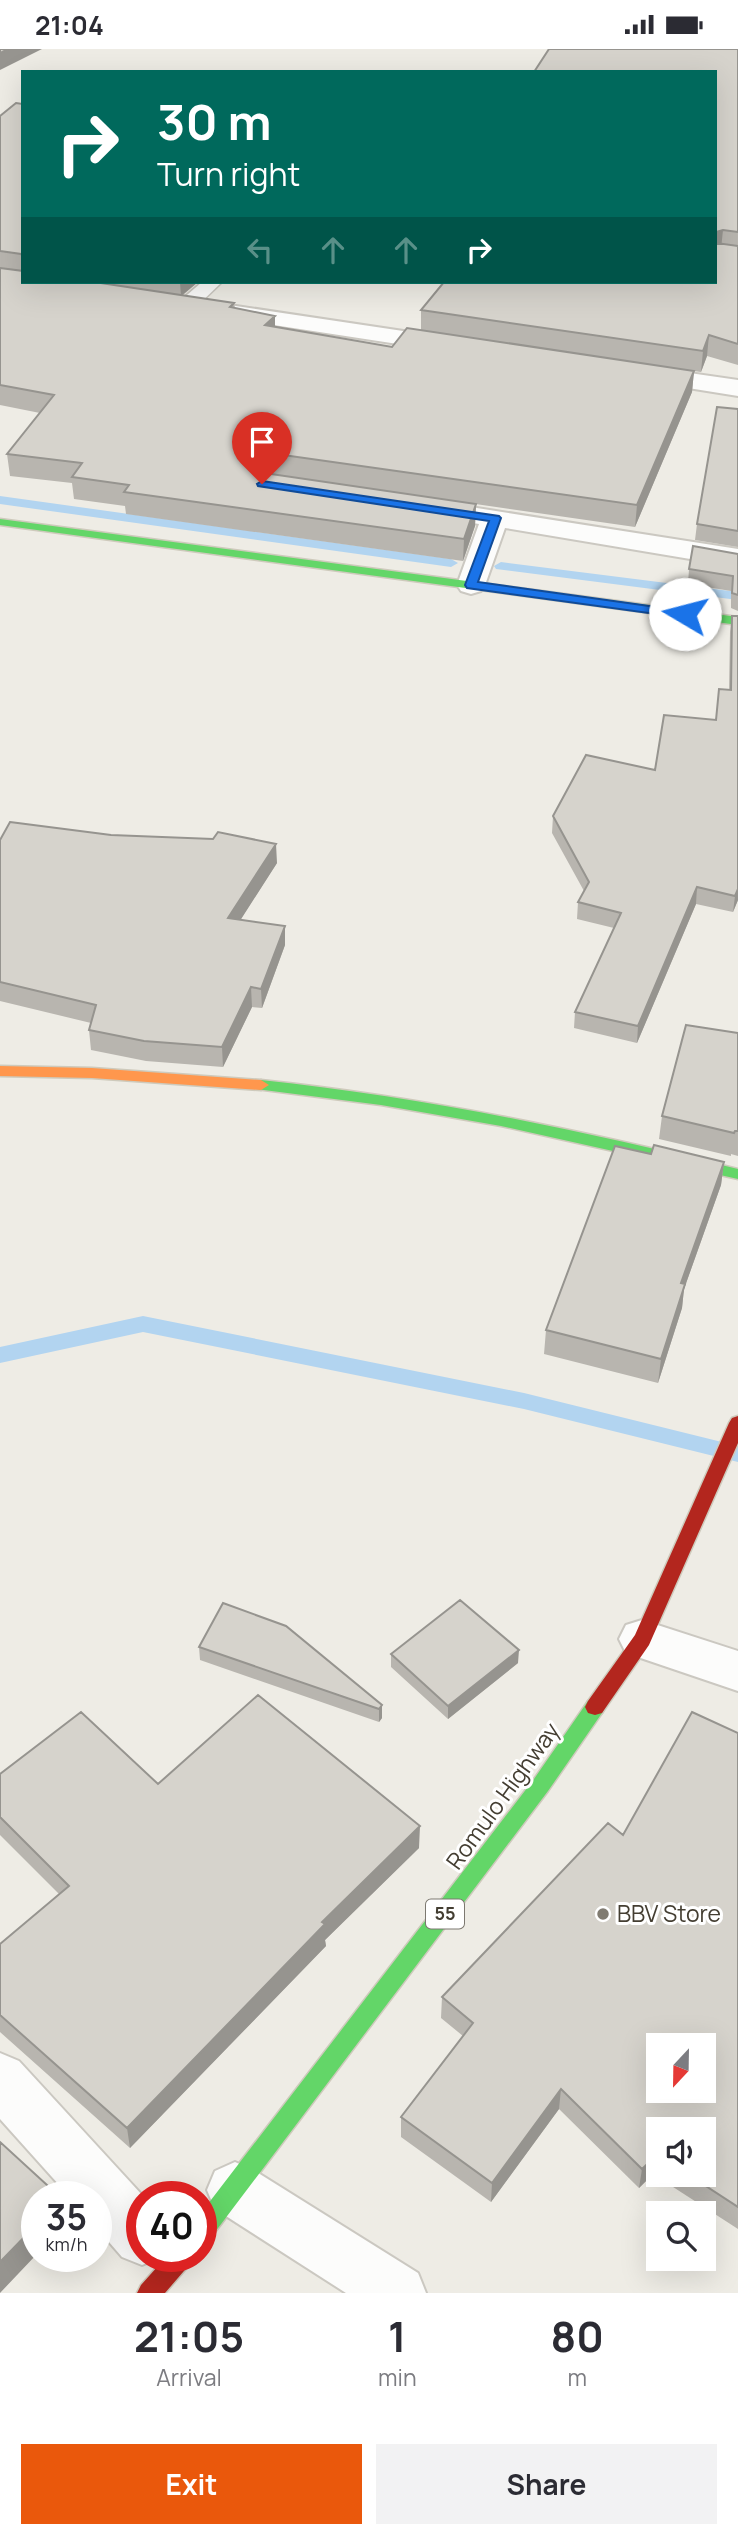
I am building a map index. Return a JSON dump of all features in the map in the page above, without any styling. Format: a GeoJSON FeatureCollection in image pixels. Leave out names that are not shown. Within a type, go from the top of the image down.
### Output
{"type":"FeatureCollection","features":[{"type":"Feature","properties":{"kind":"main road"},"geometry":{"type":"LineString","coordinates":[[0,522],[738,621]]}},
{"type":"Feature","properties":{"kind":"main road"},"geometry":{"type":"LineString","coordinates":[[0,1071],[84,1070],[192,1078],[438,1108],[672,1156],[738,1174]]}},
{"type":"Feature","properties":{"kind":"main road","name":"Romulo Highway"},"geometry":{"type":"LineString","coordinates":[[217,2208],[235,2190],[541,1785],[642,1639],[738,1423]]}},
{"type":"Feature","properties":{"kind":"street"},"geometry":{"type":"LineString","coordinates":[[223,311],[467,348]]}},
{"type":"Feature","properties":{"kind":"street"},"geometry":{"type":"LineString","coordinates":[[616,370],[738,388]]}},
{"type":"Feature","properties":{"kind":"street"},"geometry":{"type":"LineString","coordinates":[[405,504],[738,558]]}},
{"type":"Feature","properties":{"kind":"street"},"geometry":{"type":"LineString","coordinates":[[471,585],[495,518]]}},
{"type":"Feature","properties":{"kind":"street"},"geometry":{"type":"LineString","coordinates":[[642,1639],[738,1671]]}},
{"type":"Feature","properties":{"kind":"street"},"geometry":{"type":"LineString","coordinates":[[0,2079],[126,2213]]}},
{"type":"Feature","properties":{"kind":"street"},"geometry":{"type":"LineString","coordinates":[[235,2190],[398,2293]]}},
{"type":"Feature","properties":{"kind":"lane"},"geometry":{"type":"LineString","coordinates":[[210,284],[180,304],[223,311]]}},
{"type":"Feature","properties":{"kind":"building"},"geometry":{"type":"Polygon","coordinates":[[[549,49],[738,49],[738,232],[717,232],[717,70],[535,70],[549,49]]]}},
{"type":"Feature","properties":{"kind":"building"},"geometry":{"type":"Polygon","coordinates":[[[16,103],[21,104],[21,254],[0,251],[0,116],[16,103]]]}},
{"type":"Feature","properties":{"kind":"building"},"geometry":{"type":"Polygon","coordinates":[[[717,243],[738,246],[738,344],[709,335],[703,351],[421,310],[442,284],[717,284],[717,243]]]}},
{"type":"Feature","properties":{"kind":"building"},"geometry":{"type":"Polygon","coordinates":[[[0,268],[21,271],[21,284],[107,284],[234,303],[230,307],[275,316],[265,325],[392,347],[407,328],[694,371],[637,505],[262,452],[251,454],[245,461],[251,471],[476,504],[464,539],[124,492],[129,485],[72,477],[82,463],[7,454],[54,395],[0,385],[0,268]]]}},
{"type":"Feature","properties":{"kind":"building"},"geometry":{"type":"Polygon","coordinates":[[[717,407],[738,409],[738,531],[697,524],[717,407]]]}},
{"type":"Feature","properties":{"kind":"building"},"geometry":{"type":"Polygon","coordinates":[[[693,546],[738,554],[738,595],[732,593],[733,576],[689,569],[693,546]]]}},
{"type":"Feature","properties":{"kind":"building"},"geometry":{"type":"Polygon","coordinates":[[[732,616],[738,616],[738,889],[735,896],[697,887],[638,1026],[575,1012],[621,913],[578,902],[589,882],[553,816],[586,755],[655,770],[664,715],[716,720],[719,689],[731,690],[732,616]]]}},
{"type":"Feature","properties":{"kind":"building"},"geometry":{"type":"Polygon","coordinates":[[[10,822],[111,835],[213,839],[218,832],[276,844],[228,918],[285,926],[261,989],[251,987],[222,1047],[144,1041],[89,1030],[96,1005],[0,982],[0,840],[10,822]]]}},
{"type":"Feature","properties":{"kind":"building"},"geometry":{"type":"Polygon","coordinates":[[[686,1025],[738,1033],[738,1131],[734,1133],[662,1116],[686,1025]]]}},
{"type":"Feature","properties":{"kind":"building"},"geometry":{"type":"Polygon","coordinates":[[[654,1145],[724,1162],[681,1283],[685,1284],[661,1359],[546,1330],[615,1146],[651,1154],[654,1145]]]}},
{"type":"Feature","properties":{"kind":"building"},"geometry":{"type":"Polygon","coordinates":[[[460,1600],[519,1650],[448,1706],[391,1654],[460,1600]]]}},
{"type":"Feature","properties":{"kind":"building"},"geometry":{"type":"Polygon","coordinates":[[[223,1603],[286,1626],[382,1705],[379,1709],[199,1647],[223,1603]]]}},
{"type":"Feature","properties":{"kind":"building"},"geometry":{"type":"Polygon","coordinates":[[[258,1695],[420,1826],[322,1922],[325,1924],[127,2128],[0,2015],[0,1944],[69,1886],[0,1817],[0,1774],[81,1712],[158,1784],[258,1695]]]}},
{"type":"Feature","properties":{"kind":"building"},"geometry":{"type":"Polygon","coordinates":[[[692,1712],[738,1733],[738,2207],[707,2187],[716,2187],[716,2117],[646,2117],[646,2165],[642,2169],[561,2089],[492,2183],[401,2117],[473,2023],[442,1997],[608,1823],[623,1835],[692,1712]]]}},
{"type":"Feature","properties":{"kind":"building"},"geometry":{"type":"Polygon","coordinates":[[[0,2142],[43,2181],[21,2181],[21,2240],[0,2262],[0,2142]]]}},
{"type":"Feature","properties":{"kind":"waterway"},"geometry":{"type":"LineString","coordinates":[[0,500],[451,563]]}},
{"type":"Feature","properties":{"kind":"waterway"},"geometry":{"type":"LineString","coordinates":[[501,566],[738,596]]}},
{"type":"Feature","properties":{"kind":"waterway"},"geometry":{"type":"LineString","coordinates":[[0,1355],[143,1324],[524,1401],[738,1454]]}},
{"type":"Feature","properties":{"kind":"traffic: fast"},"geometry":{"type":"LineString","coordinates":[[0,522],[738,621]]}},
{"type":"Feature","properties":{"kind":"traffic: fast"},"geometry":{"type":"LineString","coordinates":[[261,1085],[441,1109],[620,1146],[738,1174]]}},
{"type":"Feature","properties":{"kind":"traffic: fast"},"geometry":{"type":"LineString","coordinates":[[217,2211],[541,1785],[595,1707]]}},
{"type":"Feature","properties":{"kind":"traffic: slow"},"geometry":{"type":"LineString","coordinates":[[0,1071],[92,1073],[261,1085]]}},
{"type":"Feature","properties":{"kind":"traffic: jam"},"geometry":{"type":"LineString","coordinates":[[595,1707],[642,1639],[738,1423]]}},
{"type":"Feature","properties":{"kind":"traffic: jam"},"geometry":{"type":"LineString","coordinates":[[149,2293],[168,2272]]}},
{"type":"Feature","properties":{"kind":"place","name":"BBV Store"},"geometry":{"type":"Point","coordinates":[603,1914]}},
{"type":"Feature","properties":{"kind":"route"},"geometry":{"type":"LineString","coordinates":[[262,484],[495,518],[471,585],[685,614]]}}]}
